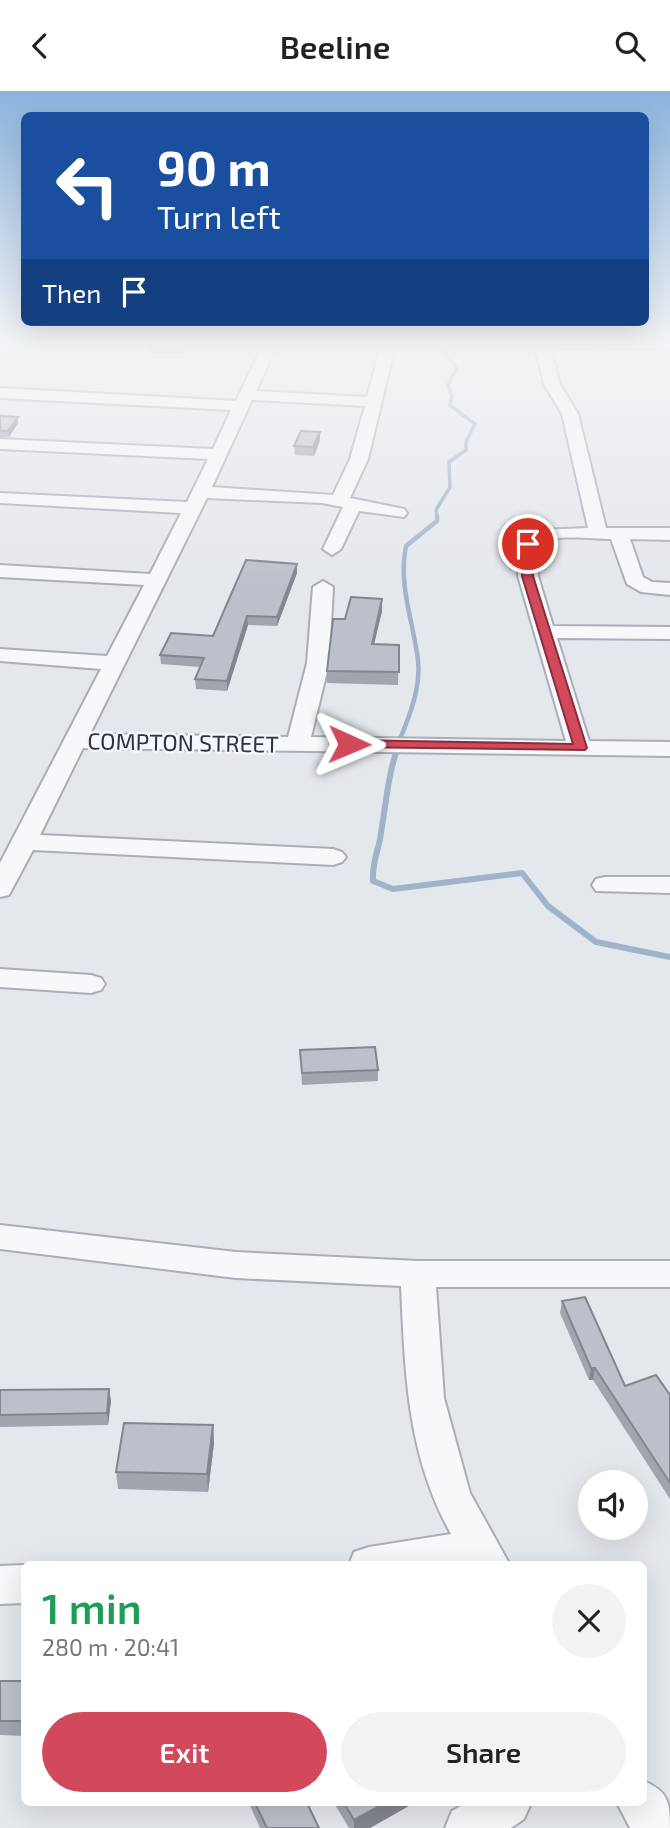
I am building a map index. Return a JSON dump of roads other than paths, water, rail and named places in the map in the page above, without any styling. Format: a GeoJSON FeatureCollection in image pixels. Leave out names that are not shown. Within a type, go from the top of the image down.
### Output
{"type":"FeatureCollection","features":[{"type":"Feature","properties":{"kind":"street"},"geometry":{"type":"LineString","coordinates":[[2,881],[197,500],[233,422]]}},
{"type":"Feature","properties":{"kind":"street"},"geometry":{"type":"LineString","coordinates":[[332,549],[368,422]]}},
{"type":"Feature","properties":{"kind":"street"},"geometry":{"type":"LineString","coordinates":[[572,422],[608,534],[634,580],[648,588],[670,589]]}},
{"type":"Feature","properties":{"kind":"street"},"geometry":{"type":"LineString","coordinates":[[0,444],[216,454]]}},
{"type":"Feature","properties":{"kind":"street"},"geometry":{"type":"LineString","coordinates":[[0,498],[347,502],[398,513]]}},
{"type":"Feature","properties":{"kind":"street"},"geometry":{"type":"LineString","coordinates":[[580,748],[527,576],[528,544],[536,536],[670,534]]}},
{"type":"Feature","properties":{"kind":"street"},"geometry":{"type":"LineString","coordinates":[[0,571],[156,580]]}},
{"type":"Feature","properties":{"kind":"street"},"geometry":{"type":"LineString","coordinates":[[298,744],[317,663],[323,587]]}},
{"type":"Feature","properties":{"kind":"street"},"geometry":{"type":"LineString","coordinates":[[543,632],[670,633]]}},
{"type":"Feature","properties":{"kind":"street"},"geometry":{"type":"LineString","coordinates":[[0,655],[114,663]]}},
{"type":"Feature","properties":{"kind":"street","name":"COMPTON STREET"},"geometry":{"type":"LineString","coordinates":[[74,741],[670,749]]}},
{"type":"Feature","properties":{"kind":"street"},"geometry":{"type":"LineString","coordinates":[[24,842],[332,857]]}},
{"type":"Feature","properties":{"kind":"street"},"geometry":{"type":"LineString","coordinates":[[605,885],[670,885]]}},
{"type":"Feature","properties":{"kind":"street"},"geometry":{"type":"LineString","coordinates":[[0,978],[91,984]]}},
{"type":"Feature","properties":{"kind":"street"},"geometry":{"type":"LineString","coordinates":[[0,1237],[236,1265],[418,1274],[670,1274]]}},
{"type":"Feature","properties":{"kind":"street"},"geometry":{"type":"LineString","coordinates":[[418,1274],[425,1398],[451,1497],[485,1556],[421,1561]]}},
{"type":"Feature","properties":{"kind":"street"},"geometry":{"type":"LineString","coordinates":[[0,1585],[21,1584]]}},
{"type":"Feature","properties":{"kind":"street"},"geometry":{"type":"LineString","coordinates":[[469,1828],[503,1806]]}},
{"type":"Feature","properties":{"kind":"street"},"geometry":{"type":"LineString","coordinates":[[642,1806],[660,1828]]}},
{"type":"Feature","properties":{"kind":"waterway"},"geometry":{"type":"LineString","coordinates":[[437,517],[436,510],[450,487],[449,462],[466,450],[466,442],[475,424],[472,422]]}},
{"type":"Feature","properties":{"kind":"waterway"},"geometry":{"type":"LineString","coordinates":[[400,739],[414,701],[418,680],[416,645],[405,589],[406,546],[437,521],[437,517]]}},
{"type":"Feature","properties":{"kind":"waterway"},"geometry":{"type":"LineString","coordinates":[[401,738],[390,775],[373,881],[393,889],[522,873],[548,906],[596,942],[670,957]]}}]}
